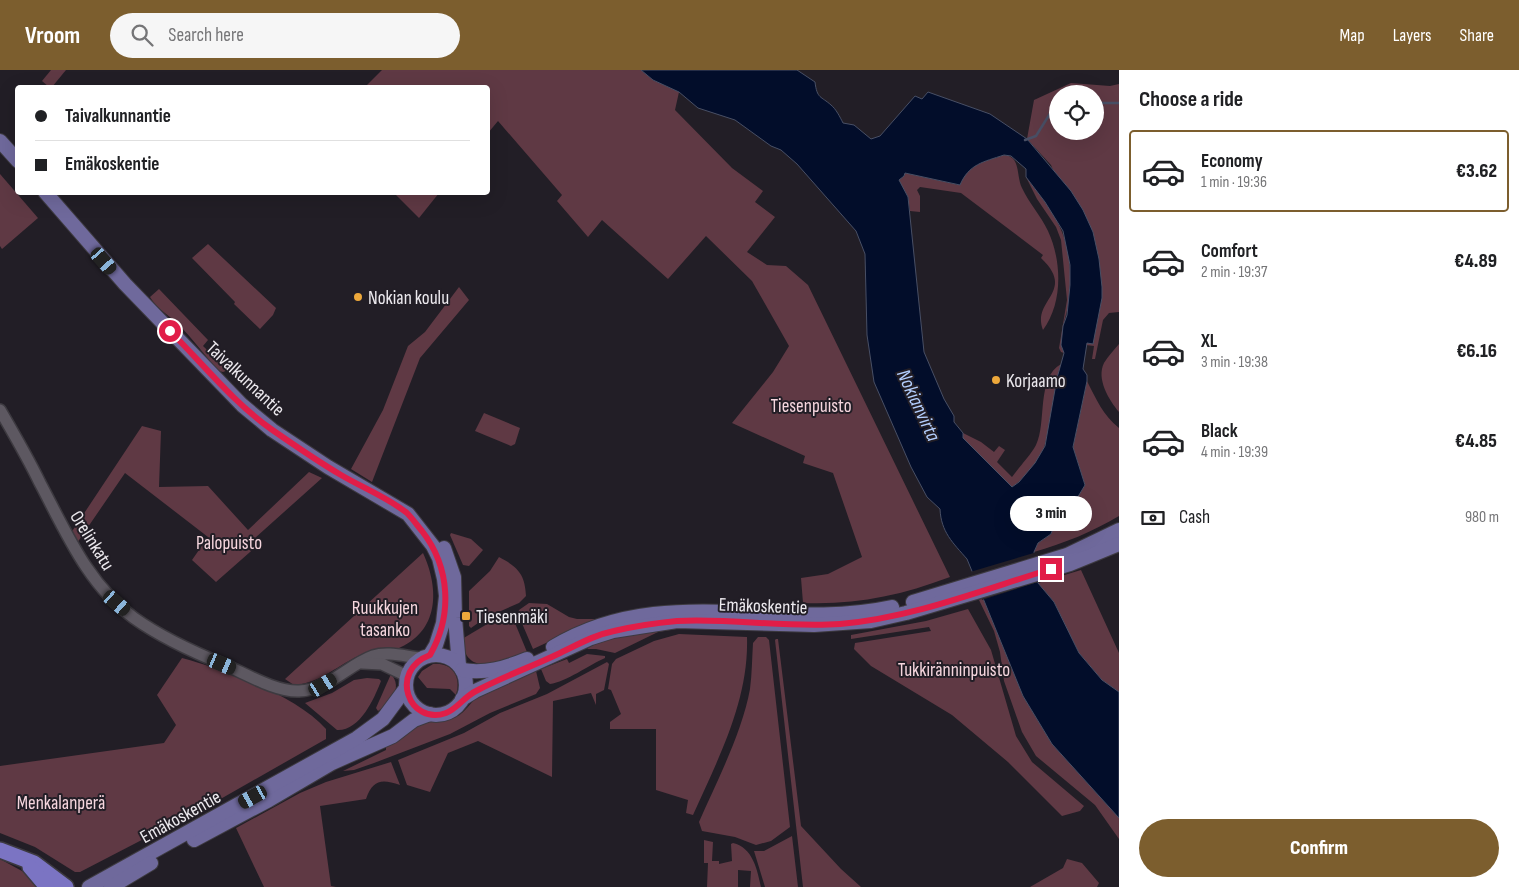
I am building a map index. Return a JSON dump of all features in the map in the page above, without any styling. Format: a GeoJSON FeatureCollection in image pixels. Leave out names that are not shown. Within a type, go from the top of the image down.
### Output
{"type":"FeatureCollection","features":[{"type":"Feature","properties":{"kind":"highway"},"geometry":{"type":"LineString","coordinates":[[0,850],[47,871],[66,887]]}},
{"type":"Feature","properties":{"kind":"highway"},"geometry":{"type":"LineString","coordinates":[[20,858],[47,887]]}},
{"type":"Feature","properties":{"kind":"main road"},"geometry":{"type":"LineString","coordinates":[[0,141],[15,158]]}},
{"type":"Feature","properties":{"kind":"main road","name":"Taivalkunnantie"},"geometry":{"type":"LineString","coordinates":[[48,195],[125,284],[242,405],[272,430],[328,467],[418,518],[434,532],[452,565],[460,667]]}},
{"type":"Feature","properties":{"kind":"main road","name":"Taivalkunnantie"},"geometry":{"type":"LineString","coordinates":[[408,514],[433,546],[439,558],[444,579],[446,596],[442,623],[436,645],[426,657]]}},
{"type":"Feature","properties":{"kind":"main road"},"geometry":{"type":"LineString","coordinates":[[1068,559],[1119,530]]}},
{"type":"Feature","properties":{"kind":"main road"},"geometry":{"type":"LineString","coordinates":[[1068,559],[1119,544]]}},
{"type":"Feature","properties":{"kind":"main road","name":"Emäkoskentie"},"geometry":{"type":"LineString","coordinates":[[462,699],[475,691],[591,638],[622,629],[677,621],[797,626],[856,623],[906,613],[956,593],[1068,559]]}},
{"type":"Feature","properties":{"kind":"main road","name":"Emäkoskentie"},"geometry":{"type":"LineString","coordinates":[[460,667],[483,672],[506,666],[540,653],[589,628],[636,616],[711,611],[844,614],[876,610],[956,593]]}},
{"type":"Feature","properties":{"kind":"main road"},"geometry":{"type":"LineString","coordinates":[[426,657],[448,657],[460,667],[466,684],[462,699],[452,710],[438,715],[430,714],[414,705],[409,697],[407,682],[413,666],[426,657]]}},
{"type":"Feature","properties":{"kind":"main road","name":"Emäkoskentie"},"geometry":{"type":"LineString","coordinates":[[89,887],[357,738],[384,719],[407,682]]}},
{"type":"Feature","properties":{"kind":"main road","name":"Emäkoskentie"},"geometry":{"type":"LineString","coordinates":[[111,887],[332,763],[388,738],[414,720],[430,714]]}},
{"type":"Feature","properties":{"kind":"street","name":"Orelinkatu"},"geometry":{"type":"LineString","coordinates":[[0,410],[74,549],[89,571],[134,618],[182,647],[286,690],[299,691],[317,688],[372,656],[426,657]]}},
{"type":"Feature","properties":{"kind":"street"},"geometry":{"type":"LineString","coordinates":[[362,663],[382,664],[407,682]]}},
{"type":"Feature","properties":{"kind":"green space"},"geometry":{"type":"Polygon","coordinates":[[[51,70],[66,70],[54,85],[47,85],[42,81],[51,70]]]}},
{"type":"Feature","properties":{"kind":"green space","name":"Tiesenpuisto"},"geometry":{"type":"Polygon","coordinates":[[[382,70],[641,70],[653,80],[679,92],[675,110],[732,168],[763,191],[755,202],[775,217],[747,252],[767,265],[786,266],[808,285],[950,577],[877,598],[859,601],[803,603],[801,578],[828,574],[862,557],[833,473],[803,463],[805,456],[732,423],[773,372],[789,346],[752,281],[706,236],[668,279],[602,220],[588,237],[557,201],[562,195],[498,121],[490,131],[490,85],[367,85],[382,70]]]}},
{"type":"Feature","properties":{"kind":"green space"},"geometry":{"type":"Polygon","coordinates":[[[1071,83],[1097,85],[1067,85],[1071,83]]]}},
{"type":"Feature","properties":{"kind":"green space"},"geometry":{"type":"Polygon","coordinates":[[[1119,84],[1119,312],[1109,313],[1103,320],[1095,359],[1092,359],[1094,346],[1086,345],[1087,343],[1093,343],[1102,287],[1051,165],[1027,139],[1034,100],[1049,93],[1049,140],[1104,140],[1104,86],[1119,84]]]}},
{"type":"Feature","properties":{"kind":"green space"},"geometry":{"type":"Polygon","coordinates":[[[1004,155],[1009,156],[1016,163],[1022,188],[1048,231],[1056,255],[1058,268],[1057,295],[1050,319],[1043,330],[1041,320],[1043,311],[1054,288],[1055,279],[1051,270],[1041,258],[1043,255],[961,193],[920,187],[917,190],[920,196],[920,212],[910,211],[908,197],[898,180],[905,173],[959,185],[967,172],[972,168],[1004,155]]]}},
{"type":"Feature","properties":{"kind":"green space"},"geometry":{"type":"Polygon","coordinates":[[[0,174],[15,191],[15,195],[18,195],[38,218],[2,249],[0,246],[0,174]]]}},
{"type":"Feature","properties":{"kind":"green space"},"geometry":{"type":"Polygon","coordinates":[[[1026,177],[1056,220],[1067,247],[1070,280],[1069,303],[1063,326],[1064,353],[1059,348],[1067,300],[1061,240],[1056,227],[1037,199],[1026,177]]]}},
{"type":"Feature","properties":{"kind":"green space"},"geometry":{"type":"Polygon","coordinates":[[[396,195],[437,195],[419,218],[396,195]]]}},
{"type":"Feature","properties":{"kind":"green space"},"geometry":{"type":"Polygon","coordinates":[[[208,244],[276,308],[273,315],[260,329],[192,258],[208,244]]]}},
{"type":"Feature","properties":{"kind":"green space"},"geometry":{"type":"Polygon","coordinates":[[[459,287],[469,300],[420,358],[372,482],[351,469],[383,410],[408,346],[425,332],[459,287]]]}},
{"type":"Feature","properties":{"kind":"green space"},"geometry":{"type":"Polygon","coordinates":[[[159,289],[208,340],[203,346],[228,370],[219,371],[175,321],[156,305],[150,297],[159,289]]]}},
{"type":"Feature","properties":{"kind":"green space"},"geometry":{"type":"Polygon","coordinates":[[[1119,344],[1119,412],[1111,402],[1105,389],[1102,369],[1109,355],[1119,344]]]}},
{"type":"Feature","properties":{"kind":"green space"},"geometry":{"type":"Polygon","coordinates":[[[1061,364],[1048,434],[1043,450],[1032,468],[1012,487],[963,438],[963,433],[981,442],[994,452],[999,446],[1005,450],[997,462],[1012,477],[1036,445],[1048,379],[1061,364]]]}},
{"type":"Feature","properties":{"kind":"green space"},"geometry":{"type":"Polygon","coordinates":[[[1087,381],[1104,412],[1119,428],[1119,516],[1078,537],[1034,552],[1038,543],[1051,534],[1055,523],[1070,510],[1085,485],[1073,447],[1087,381]]]}},
{"type":"Feature","properties":{"kind":"green space"},"geometry":{"type":"Polygon","coordinates":[[[484,413],[520,428],[515,444],[511,446],[475,431],[484,413]]]}},
{"type":"Feature","properties":{"kind":"green space","name":"Palopuisto"},"geometry":{"type":"Polygon","coordinates":[[[142,426],[161,431],[159,487],[208,486],[248,530],[309,472],[322,478],[255,538],[259,544],[216,582],[192,560],[208,537],[125,473],[77,543],[71,533],[142,426]]]}},
{"type":"Feature","properties":{"kind":"green space"},"geometry":{"type":"Polygon","coordinates":[[[451,533],[471,539],[483,550],[469,566],[463,565],[450,535],[451,533]]]}},
{"type":"Feature","properties":{"kind":"green space","name":"Ruukkujen tasanko"},"geometry":{"type":"Polygon","coordinates":[[[423,553],[432,581],[432,608],[428,621],[411,642],[393,650],[363,654],[322,677],[304,684],[294,685],[285,679],[423,553]]]}},
{"type":"Feature","properties":{"kind":"green space"},"geometry":{"type":"Polygon","coordinates":[[[499,557],[511,564],[519,572],[524,582],[526,596],[519,603],[485,618],[471,628],[469,626],[469,591],[490,571],[499,557]]]}},
{"type":"Feature","properties":{"kind":"green space"},"geometry":{"type":"Polygon","coordinates":[[[1081,570],[1119,653],[1119,692],[1102,680],[1079,653],[1054,602],[1038,583],[1081,570]]]}},
{"type":"Feature","properties":{"kind":"green space"},"geometry":{"type":"Polygon","coordinates":[[[983,598],[1023,696],[1052,744],[1119,818],[1119,839],[1095,805],[1036,756],[1022,732],[1004,681],[1000,652],[994,631],[979,600],[983,598]]]}},
{"type":"Feature","properties":{"kind":"green space"},"geometry":{"type":"Polygon","coordinates":[[[529,603],[547,604],[569,617],[577,619],[598,619],[533,649],[518,614],[519,610],[529,603]]]}},
{"type":"Feature","properties":{"kind":"green space","name":"Tukkiränninpuisto"},"geometry":{"type":"Polygon","coordinates":[[[968,609],[991,650],[1016,736],[1032,762],[1084,806],[1080,811],[1062,816],[1008,762],[952,715],[871,666],[854,649],[855,643],[931,631],[929,627],[851,639],[851,635],[926,621],[968,609]]]}},
{"type":"Feature","properties":{"kind":"green space"},"geometry":{"type":"Polygon","coordinates":[[[508,614],[512,616],[527,652],[508,660],[487,665],[478,664],[470,659],[465,651],[462,639],[499,617],[508,614]]]}},
{"type":"Feature","properties":{"kind":"green space"},"geometry":{"type":"Polygon","coordinates":[[[665,626],[708,628],[676,629],[658,632],[615,653],[587,649],[600,640],[665,626]]]}},
{"type":"Feature","properties":{"kind":"green space"},"geometry":{"type":"Polygon","coordinates":[[[679,634],[747,637],[743,684],[737,707],[722,751],[693,815],[686,813],[688,800],[656,790],[656,729],[610,729],[610,722],[621,714],[611,690],[608,689],[612,664],[616,659],[654,641],[679,634]]]}},
{"type":"Feature","properties":{"kind":"green space"},"geometry":{"type":"Polygon","coordinates":[[[758,637],[766,637],[769,640],[790,827],[771,841],[756,845],[735,837],[702,831],[699,822],[741,723],[750,689],[753,643],[758,637]]]}},
{"type":"Feature","properties":{"kind":"green space"},"geometry":{"type":"Polygon","coordinates":[[[776,639],[778,639],[801,826],[841,869],[861,887],[803,887],[776,639]]]}},
{"type":"Feature","properties":{"kind":"green space"},"geometry":{"type":"Polygon","coordinates":[[[587,654],[605,656],[605,658],[556,683],[550,684],[546,681],[541,669],[567,659],[569,663],[587,654]]]}},
{"type":"Feature","properties":{"kind":"green space","name":"Menkalanperä"},"geometry":{"type":"Polygon","coordinates":[[[182,658],[219,669],[259,685],[297,705],[326,729],[326,739],[217,801],[80,872],[75,872],[35,847],[0,833],[0,766],[164,743],[176,725],[157,695],[182,658]]]}},
{"type":"Feature","properties":{"kind":"green space"},"geometry":{"type":"Polygon","coordinates":[[[607,662],[609,664],[604,690],[596,694],[596,705],[591,693],[553,701],[552,777],[478,741],[448,753],[430,792],[407,785],[398,760],[464,733],[500,713],[547,694],[607,662]]]}},
{"type":"Feature","properties":{"kind":"green space"},"geometry":{"type":"Polygon","coordinates":[[[433,664],[445,665],[454,672],[458,682],[456,695],[450,689],[427,688],[418,677],[422,671],[433,664]]]}},
{"type":"Feature","properties":{"kind":"green space"},"geometry":{"type":"Polygon","coordinates":[[[536,671],[540,688],[536,694],[490,713],[450,734],[354,770],[343,771],[386,750],[386,747],[415,726],[426,722],[452,719],[463,712],[476,698],[486,692],[536,671]]]}},
{"type":"Feature","properties":{"kind":"green space"},"geometry":{"type":"Polygon","coordinates":[[[391,674],[396,684],[396,689],[391,699],[378,711],[376,708],[391,674]]]}},
{"type":"Feature","properties":{"kind":"green space"},"geometry":{"type":"Polygon","coordinates":[[[379,679],[381,681],[365,713],[353,725],[345,729],[337,730],[305,703],[332,693],[354,680],[379,679]]]}},
{"type":"Feature","properties":{"kind":"green space"},"geometry":{"type":"Polygon","coordinates":[[[391,762],[400,785],[379,782],[375,784],[366,799],[320,806],[331,886],[336,887],[264,887],[236,828],[300,793],[326,782],[391,762]]]}},
{"type":"Feature","properties":{"kind":"green space"},"geometry":{"type":"Polygon","coordinates":[[[792,836],[798,887],[765,887],[754,851],[764,851],[792,836]]]}},
{"type":"Feature","properties":{"kind":"green space"},"geometry":{"type":"Polygon","coordinates":[[[704,840],[713,842],[712,861],[719,861],[719,864],[732,861],[731,844],[733,843],[745,849],[753,860],[761,887],[750,887],[751,871],[738,870],[738,887],[707,887],[708,863],[704,863],[704,840]]]}},
{"type":"Feature","properties":{"kind":"green space"},"geometry":{"type":"Polygon","coordinates":[[[0,859],[31,876],[40,887],[0,887],[0,859]]]}},
{"type":"Feature","properties":{"kind":"green space"},"geometry":{"type":"Polygon","coordinates":[[[1067,859],[1082,863],[1099,883],[1097,887],[1030,887],[1063,868],[1067,859]]]}},
{"type":"Feature","properties":{"kind":"water","name":"Nokianvirta"},"geometry":{"type":"Polygon","coordinates":[[[641,70],[797,70],[815,82],[818,94],[835,109],[843,123],[854,125],[871,139],[880,136],[915,96],[922,99],[928,92],[990,114],[1027,139],[1071,191],[1083,210],[1093,232],[1099,259],[1102,287],[1102,298],[1093,344],[1087,343],[1083,369],[1087,375],[1087,381],[1073,447],[1085,485],[1070,510],[1055,523],[1051,534],[1038,543],[1034,552],[1038,583],[1054,602],[1079,653],[1102,680],[1119,692],[1119,818],[1052,744],[1023,696],[967,559],[945,531],[940,509],[927,497],[911,467],[874,382],[867,335],[865,254],[856,231],[797,164],[781,150],[771,146],[735,120],[698,108],[679,92],[653,80],[641,70]],[[1004,155],[972,168],[960,185],[905,173],[899,180],[908,197],[924,352],[944,399],[954,416],[954,422],[963,433],[963,438],[1012,487],[1019,482],[1035,463],[1045,446],[1057,378],[1064,353],[1061,345],[1063,326],[1067,315],[1070,265],[1063,231],[1045,202],[1026,177],[1026,169],[1011,156],[1004,155]]]}},
{"type":"Feature","properties":{"kind":"pier"},"geometry":{"type":"Polygon","coordinates":[[[1037,552],[1041,581],[982,600],[970,572],[1037,552]]]}},
{"type":"Feature","properties":{"kind":"waterway"},"geometry":{"type":"LineString","coordinates":[[1104,103],[1119,103]]}},
{"type":"Feature","properties":{"kind":"waterway"},"geometry":{"type":"LineString","coordinates":[[1025,140],[1036,136],[1049,115]]}},
{"type":"Feature","properties":{"kind":"place","name":"Nokian koulu"},"geometry":{"type":"Point","coordinates":[358,297]}},
{"type":"Feature","properties":{"kind":"place","name":"Korjaamo"},"geometry":{"type":"Point","coordinates":[996,380]}},
{"type":"Feature","properties":{"kind":"place","name":"Tiesenmäki"},"geometry":{"type":"Point","coordinates":[466,616]}},
{"type":"Feature","properties":{"kind":"route"},"geometry":{"type":"LineString","coordinates":[[170,331],[224,388],[262,422],[328,467],[384,498],[408,514],[433,546],[442,568],[446,596],[440,635],[430,655],[422,658],[413,666],[406,682],[409,697],[414,705],[421,711],[430,714],[438,715],[452,710],[462,699],[475,691],[603,633],[635,626],[677,621],[814,626],[871,621],[906,613],[1051,569]]}}]}
